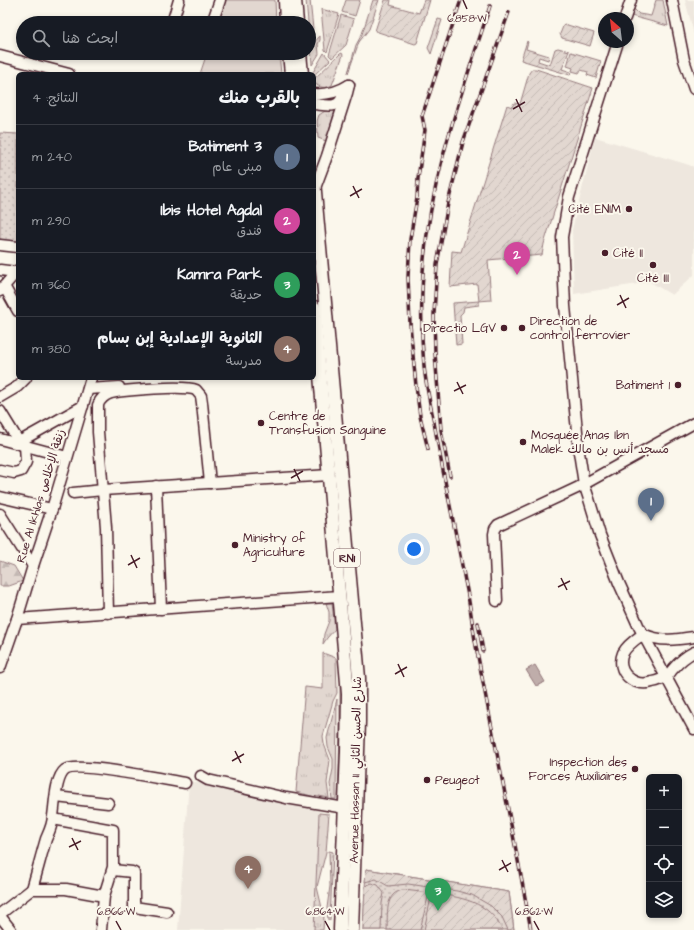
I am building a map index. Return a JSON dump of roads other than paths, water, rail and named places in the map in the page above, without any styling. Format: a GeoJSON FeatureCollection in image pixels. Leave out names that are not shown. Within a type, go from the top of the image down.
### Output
{"type":"FeatureCollection","features":[{"type":"Feature","properties":{"kind":"main road"},"geometry":{"type":"LineString","coordinates":[[284,0],[285,16]]}},
{"type":"Feature","properties":{"kind":"main road"},"geometry":{"type":"LineString","coordinates":[[295,0],[296,16]]}},
{"type":"Feature","properties":{"kind":"main road"},"geometry":{"type":"LineString","coordinates":[[290,60],[291,72]]}},
{"type":"Feature","properties":{"kind":"main road"},"geometry":{"type":"LineString","coordinates":[[301,60],[302,72]]}},
{"type":"Feature","properties":{"kind":"main road","name":"Avenue Hassan II شارع الحسن الثاني"},"geometry":{"type":"LineString","coordinates":[[316,206],[359,678],[358,773],[352,930]]}},
{"type":"Feature","properties":{"kind":"main road","name":"Avenue Hassan II شارع الحسن الثاني"},"geometry":{"type":"LineString","coordinates":[[316,330],[348,694],[346,808],[340,930]]}},
{"type":"Feature","properties":{"kind":"street"},"geometry":{"type":"LineString","coordinates":[[174,16],[179,0]]}},
{"type":"Feature","properties":{"kind":"street"},"geometry":{"type":"LineString","coordinates":[[214,16],[220,0]]}},
{"type":"Feature","properties":{"kind":"street"},"geometry":{"type":"LineString","coordinates":[[627,12],[631,0]]}},
{"type":"Feature","properties":{"kind":"street"},"geometry":{"type":"LineString","coordinates":[[672,0],[684,60],[694,89]]}},
{"type":"Feature","properties":{"kind":"street"},"geometry":{"type":"LineString","coordinates":[[616,48],[569,197],[562,237],[561,256],[579,452],[584,484],[610,562],[643,634],[694,729]]}},
{"type":"Feature","properties":{"kind":"street"},"geometry":{"type":"LineString","coordinates":[[0,56],[61,72]]}},
{"type":"Feature","properties":{"kind":"street"},"geometry":{"type":"LineString","coordinates":[[316,94],[334,92],[348,85]]}},
{"type":"Feature","properties":{"kind":"street"},"geometry":{"type":"LineString","coordinates":[[316,104],[331,106],[338,104],[342,100],[348,85]]}},
{"type":"Feature","properties":{"kind":"street"},"geometry":{"type":"LineString","coordinates":[[316,180],[327,156],[347,93],[348,85]]}},
{"type":"Feature","properties":{"kind":"street"},"geometry":{"type":"LineString","coordinates":[[0,245],[16,247]]}},
{"type":"Feature","properties":{"kind":"street"},"geometry":{"type":"LineString","coordinates":[[0,270],[16,271]]}},
{"type":"Feature","properties":{"kind":"street"},"geometry":{"type":"LineString","coordinates":[[16,272],[2,289],[16,308]]}},
{"type":"Feature","properties":{"kind":"street"},"geometry":{"type":"LineString","coordinates":[[0,397],[17,387],[24,380]]}},
{"type":"Feature","properties":{"kind":"street","name":"Rue Al Ikhlas زنقة الإخلاص"},"geometry":{"type":"LineString","coordinates":[[0,668],[52,509],[90,380]]}},
{"type":"Feature","properties":{"kind":"street"},"geometry":{"type":"LineString","coordinates":[[88,389],[180,382],[182,380]]}},
{"type":"Feature","properties":{"kind":"street"},"geometry":{"type":"LineString","coordinates":[[108,613],[106,527],[98,432],[99,401],[110,393],[166,388],[192,388],[196,390],[201,396],[210,483]]}},
{"type":"Feature","properties":{"kind":"street"},"geometry":{"type":"LineString","coordinates":[[20,443],[82,406]]}},
{"type":"Feature","properties":{"kind":"street"},"geometry":{"type":"LineString","coordinates":[[0,411],[20,443],[26,465],[21,471],[14,473],[0,470]]}},
{"type":"Feature","properties":{"kind":"street"},"geometry":{"type":"LineString","coordinates":[[497,601],[494,534],[496,526],[584,484],[694,423]]}},
{"type":"Feature","properties":{"kind":"street"},"geometry":{"type":"LineString","coordinates":[[0,438],[67,457]]}},
{"type":"Feature","properties":{"kind":"street"},"geometry":{"type":"LineString","coordinates":[[73,493],[156,486],[329,476]]}},
{"type":"Feature","properties":{"kind":"street"},"geometry":{"type":"LineString","coordinates":[[156,486],[161,609]]}},
{"type":"Feature","properties":{"kind":"street"},"geometry":{"type":"LineString","coordinates":[[0,497],[52,509]]}},
{"type":"Feature","properties":{"kind":"street"},"geometry":{"type":"LineString","coordinates":[[0,514],[33,566]]}},
{"type":"Feature","properties":{"kind":"street"},"geometry":{"type":"LineString","coordinates":[[17,619],[340,596]]}},
{"type":"Feature","properties":{"kind":"street"},"geometry":{"type":"LineString","coordinates":[[643,634],[664,641],[694,637]]}},
{"type":"Feature","properties":{"kind":"street"},"geometry":{"type":"LineString","coordinates":[[643,634],[628,646],[623,653],[623,670],[632,681],[645,684],[667,677],[679,663],[694,652]]}},
{"type":"Feature","properties":{"kind":"street"},"geometry":{"type":"LineString","coordinates":[[11,930],[0,915],[32,889],[53,819],[61,774],[69,768],[82,767],[185,783]]}},
{"type":"Feature","properties":{"kind":"street"},"geometry":{"type":"LineString","coordinates":[[201,776],[208,780],[286,798],[346,808]]}},
{"type":"Feature","properties":{"kind":"street"},"geometry":{"type":"LineString","coordinates":[[56,797],[108,803]]}},
{"type":"Feature","properties":{"kind":"street"},"geometry":{"type":"LineString","coordinates":[[53,819],[113,830],[113,870],[104,896],[100,930]]}},
{"type":"Feature","properties":{"kind":"street"},"geometry":{"type":"LineString","coordinates":[[113,870],[134,873],[134,907],[167,912]]}},
{"type":"Feature","properties":{"kind":"street"},"geometry":{"type":"LineString","coordinates":[[32,889],[66,889],[104,896]]}},
{"type":"Feature","properties":{"kind":"railway"},"geometry":{"type":"LineString","coordinates":[[428,449],[420,416],[410,324],[408,277],[410,239],[417,198],[418,178],[425,130],[422,116],[461,0]]}},
{"type":"Feature","properties":{"kind":"railway"},"geometry":{"type":"LineString","coordinates":[[490,6],[448,137],[432,204],[426,238],[423,272],[422,343],[428,394],[467,589],[476,646],[531,930]]}},
{"type":"Feature","properties":{"kind":"railway"},"geometry":{"type":"LineString","coordinates":[[450,476],[441,430],[435,353],[434,314],[437,265],[448,203],[463,142],[509,12]]}},
{"type":"Feature","properties":{"kind":"railway"},"geometry":{"type":"LineString","coordinates":[[478,623],[483,651]]}},
{"type":"Feature","properties":{"kind":"place","name":"Cité ENIM"},"geometry":{"type":"Point","coordinates":[629,209]}},
{"type":"Feature","properties":{"kind":"place","name":"Cité II"},"geometry":{"type":"Point","coordinates":[605,253]}},
{"type":"Feature","properties":{"kind":"place","name":"Cité III"},"geometry":{"type":"Point","coordinates":[653,265]}},
{"type":"Feature","properties":{"kind":"place","name":"Ibis Hotel Agdal"},"geometry":{"type":"Point","coordinates":[517,275]}},
{"type":"Feature","properties":{"kind":"place","name":"Directio LGV"},"geometry":{"type":"Point","coordinates":[504,328]}},
{"type":"Feature","properties":{"kind":"place","name":"Direction de control ferrovier"},"geometry":{"type":"Point","coordinates":[522,328]}},
{"type":"Feature","properties":{"kind":"place","name":"Batiment 1"},"geometry":{"type":"Point","coordinates":[678,385]}},
{"type":"Feature","properties":{"kind":"place","name":"Centre de Transfusion Sanguine"},"geometry":{"type":"Point","coordinates":[261,423]}},
{"type":"Feature","properties":{"kind":"place","name":"Mosquée Anas Ibn Malek مسجد أنس بن مالك"},"geometry":{"type":"Point","coordinates":[523,442]}},
{"type":"Feature","properties":{"kind":"place","name":"Batiment 3"},"geometry":{"type":"Point","coordinates":[651,521]}},
{"type":"Feature","properties":{"kind":"place","name":"Ministry of Agriculture"},"geometry":{"type":"Point","coordinates":[235,545]}},
{"type":"Feature","properties":{"kind":"place","name":"Inspection des Forces Auxiliaires"},"geometry":{"type":"Point","coordinates":[635,769]}},
{"type":"Feature","properties":{"kind":"place","name":"Peugeot"},"geometry":{"type":"Point","coordinates":[427,780]}},
{"type":"Feature","properties":{"kind":"place","name":"الثانوية الإعدادية إبن بسام"},"geometry":{"type":"Point","coordinates":[248,889]}},
{"type":"Feature","properties":{"kind":"place","name":"Kamra Park"},"geometry":{"type":"Point","coordinates":[438,911]}}]}
